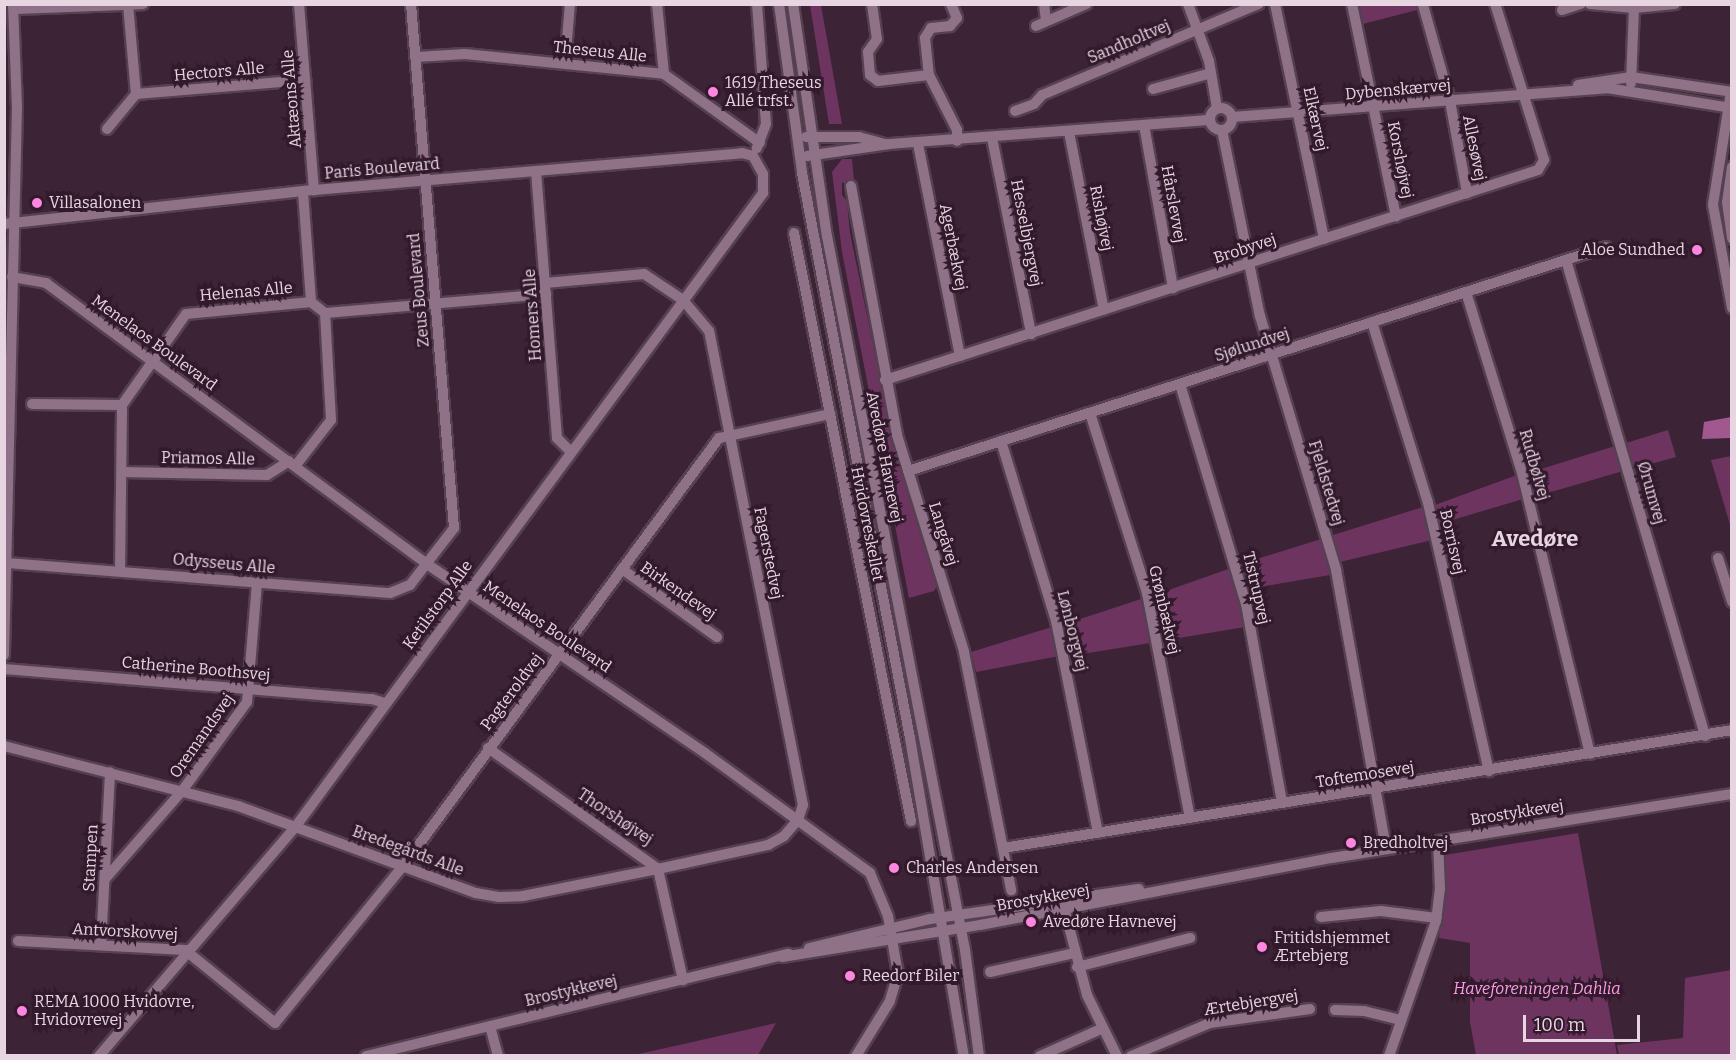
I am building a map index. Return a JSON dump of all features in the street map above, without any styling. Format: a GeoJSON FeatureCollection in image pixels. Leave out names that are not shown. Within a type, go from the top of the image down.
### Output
{"type":"FeatureCollection","features":[{"type":"Feature","properties":{"kind":"street"},"geometry":{"type":"LineString","coordinates":[[4,655],[12,277],[9,223],[15,6],[143,4]]}},
{"type":"Feature","properties":{"kind":"street","name":"Aktæons Alle"},"geometry":{"type":"LineString","coordinates":[[299,4],[305,80],[311,302]]}},
{"type":"Feature","properties":{"kind":"street","name":"Zeus Boulevard"},"geometry":{"type":"LineString","coordinates":[[411,4],[454,528],[427,564]]}},
{"type":"Feature","properties":{"kind":"street"},"geometry":{"type":"LineString","coordinates":[[566,63],[570,4]]}},
{"type":"Feature","properties":{"kind":"street"},"geometry":{"type":"LineString","coordinates":[[657,4],[664,74]]}},
{"type":"Feature","properties":{"kind":"street"},"geometry":{"type":"LineString","coordinates":[[753,156],[766,124],[757,4]]}},
{"type":"Feature","properties":{"kind":"street","name":"Avedøre Havnevej"},"geometry":{"type":"LineString","coordinates":[[779,4],[799,157],[944,931],[964,1056]]}},
{"type":"Feature","properties":{"kind":"street","name":"Avedøre Havnevej"},"geometry":{"type":"LineString","coordinates":[[792,4],[814,155],[958,914],[979,1056]]}},
{"type":"Feature","properties":{"kind":"street"},"geometry":{"type":"LineString","coordinates":[[872,4],[877,39],[867,52],[870,75],[878,81],[929,75]]}},
{"type":"Feature","properties":{"kind":"street"},"geometry":{"type":"LineString","coordinates":[[951,4],[957,18],[950,26],[931,28],[925,38],[929,75],[957,130],[957,141]]}},
{"type":"Feature","properties":{"kind":"street"},"geometry":{"type":"LineString","coordinates":[[1044,4],[1041,24],[1086,4]]}},
{"type":"Feature","properties":{"kind":"street"},"geometry":{"type":"LineString","coordinates":[[1188,4],[1199,30],[1211,74],[1217,108],[1210,120],[1212,126],[1222,130],[1229,126],[1232,117],[1226,109],[1217,108]]}},
{"type":"Feature","properties":{"kind":"street","name":"Sandholtvej"},"geometry":{"type":"LineString","coordinates":[[1015,111],[1034,104],[1042,95],[1258,4]]}},
{"type":"Feature","properties":{"kind":"street","name":"Elkærvej"},"geometry":{"type":"LineString","coordinates":[[1275,4],[1324,239]]}},
{"type":"Feature","properties":{"kind":"street","name":"Korshøjvej"},"geometry":{"type":"LineString","coordinates":[[1352,4],[1396,216]]}},
{"type":"Feature","properties":{"kind":"street"},"geometry":{"type":"LineString","coordinates":[[1495,4],[1523,95]]}},
{"type":"Feature","properties":{"kind":"street"},"geometry":{"type":"LineString","coordinates":[[1590,4],[1634,6],[1675,4]]}},
{"type":"Feature","properties":{"kind":"street"},"geometry":{"type":"LineString","coordinates":[[107,129],[136,94],[128,5]]}},
{"type":"Feature","properties":{"kind":"street","name":"Allesøvej"},"geometry":{"type":"LineString","coordinates":[[1423,5],[1450,101],[1467,193]]}},
{"type":"Feature","properties":{"kind":"street"},"geometry":{"type":"LineString","coordinates":[[1562,10],[1578,5]]}},
{"type":"Feature","properties":{"kind":"street"},"geometry":{"type":"LineString","coordinates":[[1631,90],[1634,6]]}},
{"type":"Feature","properties":{"kind":"street","name":"Theseus Alle"},"geometry":{"type":"LineString","coordinates":[[416,57],[465,54],[664,74],[760,143]]}},
{"type":"Feature","properties":{"kind":"street"},"geometry":{"type":"LineString","coordinates":[[1153,88],[1211,74]]}},
{"type":"Feature","properties":{"kind":"street","name":"Dybenskærvej"},"geometry":{"type":"LineString","coordinates":[[1567,89],[1590,81],[1631,77],[1731,92]]}},
{"type":"Feature","properties":{"kind":"street","name":"Hectors Alle"},"geometry":{"type":"LineString","coordinates":[[136,94],[305,80]]}},
{"type":"Feature","properties":{"kind":"street","name":"Dybenskærvej"},"geometry":{"type":"LineString","coordinates":[[1232,117],[1523,95],[1567,89],[1631,90],[1730,107]]}},
{"type":"Feature","properties":{"kind":"street"},"geometry":{"type":"LineString","coordinates":[[1731,92],[1713,205],[1731,308]]}},
{"type":"Feature","properties":{"kind":"street","name":"Brobyvej"},"geometry":{"type":"LineString","coordinates":[[885,380],[1467,193],[1542,166],[1544,160],[1523,95]]}},
{"type":"Feature","properties":{"kind":"street"},"geometry":{"type":"LineString","coordinates":[[799,157],[889,144],[918,144],[1210,120]]}},
{"type":"Feature","properties":{"kind":"street","name":"Hårslevvej"},"geometry":{"type":"LineString","coordinates":[[1144,125],[1173,288]]}},
{"type":"Feature","properties":{"kind":"street","name":"Fjeldstedvej"},"geometry":{"type":"LineString","coordinates":[[1222,130],[1249,263],[1271,354],[1336,570],[1386,849]]}},
{"type":"Feature","properties":{"kind":"street","name":"Rishøjvej"},"geometry":{"type":"LineString","coordinates":[[1069,132],[1104,310]]}},
{"type":"Feature","properties":{"kind":"street"},"geometry":{"type":"LineString","coordinates":[[796,138],[859,136],[889,144]]}},
{"type":"Feature","properties":{"kind":"street","name":"Hesselbjergvej"},"geometry":{"type":"LineString","coordinates":[[992,138],[1031,333]]}},
{"type":"Feature","properties":{"kind":"street","name":"Agerbækvej"},"geometry":{"type":"LineString","coordinates":[[918,144],[960,356]]}},
{"type":"Feature","properties":{"kind":"street","name":"Paris Boulevard"},"geometry":{"type":"LineString","coordinates":[[9,223],[309,191],[742,153],[753,156]]}},
{"type":"Feature","properties":{"kind":"street","name":"Ketilstorp Alle"},"geometry":{"type":"LineString","coordinates":[[99,1056],[185,950],[296,826],[466,591],[763,193],[764,174],[753,156]]}},
{"type":"Feature","properties":{"kind":"street"},"geometry":{"type":"LineString","coordinates":[[1731,167],[1728,201],[1731,239]]}},
{"type":"Feature","properties":{"kind":"street","name":"Homers Alle"},"geometry":{"type":"LineString","coordinates":[[536,171],[557,438],[570,451]]}},
{"type":"Feature","properties":{"kind":"street","name":"Langåvej"},"geometry":{"type":"LineString","coordinates":[[851,186],[885,380],[908,471],[964,652],[1011,890]]}},
{"type":"Feature","properties":{"kind":"street","name":"Hvidovreskellet"},"geometry":{"type":"LineString","coordinates":[[794,233],[911,821]]}},
{"type":"Feature","properties":{"kind":"street","name":"Sjølundvej"},"geometry":{"type":"LineString","coordinates":[[908,471],[1606,247]]}},
{"type":"Feature","properties":{"kind":"street","name":"Ørumvej"},"geometry":{"type":"LineString","coordinates":[[1566,260],[1705,736]]}},
{"type":"Feature","properties":{"kind":"street"},"geometry":{"type":"LineString","coordinates":[[545,282],[644,274],[683,300]]}},
{"type":"Feature","properties":{"kind":"street","name":"Menelaos Boulevard"},"geometry":{"type":"LineString","coordinates":[[12,277],[46,283],[427,564],[798,820],[870,873],[890,927],[898,974],[895,988],[856,1056]]}},
{"type":"Feature","properties":{"kind":"street","name":"Rudbølvej"},"geometry":{"type":"LineString","coordinates":[[1466,292],[1522,473],[1590,754]]}},
{"type":"Feature","properties":{"kind":"street"},"geometry":{"type":"LineString","coordinates":[[292,463],[331,420],[325,313],[546,294]]}},
{"type":"Feature","properties":{"kind":"street","name":"Fagerstedvej"},"geometry":{"type":"LineString","coordinates":[[683,300],[709,331],[803,805],[798,820]]}},
{"type":"Feature","properties":{"kind":"street","name":"Helenas Alle"},"geometry":{"type":"LineString","coordinates":[[122,405],[186,314],[311,302],[325,313]]}},
{"type":"Feature","properties":{"kind":"street","name":"Borrisvej"},"geometry":{"type":"LineString","coordinates":[[1372,322],[1428,503],[1489,771]]}},
{"type":"Feature","properties":{"kind":"street","name":"Tistrupvej"},"geometry":{"type":"LineString","coordinates":[[1180,384],[1246,604],[1282,803]]}},
{"type":"Feature","properties":{"kind":"street"},"geometry":{"type":"LineString","coordinates":[[32,404],[122,405],[120,571]]}},
{"type":"Feature","properties":{"kind":"street","name":"Grønbækvej"},"geometry":{"type":"LineString","coordinates":[[1090,413],[1147,593],[1190,818]]}},
{"type":"Feature","properties":{"kind":"street"},"geometry":{"type":"LineString","coordinates":[[730,433],[830,414]]}},
{"type":"Feature","properties":{"kind":"street","name":"Pagteroldvej"},"geometry":{"type":"LineString","coordinates":[[275,1023],[403,866],[719,438],[730,433]]}},
{"type":"Feature","properties":{"kind":"street","name":"Lønborgvej"},"geometry":{"type":"LineString","coordinates":[[1001,441],[1058,631],[1098,833]]}},
{"type":"Feature","properties":{"kind":"street","name":"Priamos Alle"},"geometry":{"type":"LineString","coordinates":[[122,472],[267,475],[292,463]]}},
{"type":"Feature","properties":{"kind":"street"},"geometry":{"type":"LineString","coordinates":[[1718,558],[1731,602]]}},
{"type":"Feature","properties":{"kind":"street","name":"Odysseus Alle"},"geometry":{"type":"LineString","coordinates":[[7,563],[390,593],[410,585],[427,564]]}},
{"type":"Feature","properties":{"kind":"street","name":"Birkendevej"},"geometry":{"type":"LineString","coordinates":[[622,569],[717,637]]}},
{"type":"Feature","properties":{"kind":"street","name":"Oremandsvej"},"geometry":{"type":"LineString","coordinates":[[105,879],[182,791],[247,702],[257,582]]}},
{"type":"Feature","properties":{"kind":"street","name":"Catherine Boothsvej"},"geometry":{"type":"LineString","coordinates":[[4,669],[248,688],[384,703]]}},
{"type":"Feature","properties":{"kind":"street","name":"Toftemosevej"},"geometry":{"type":"LineString","coordinates":[[1003,848],[1731,730]]}},
{"type":"Feature","properties":{"kind":"street","name":"Bredegårds Alle"},"geometry":{"type":"LineString","coordinates":[[4,746],[182,791],[296,826],[476,893],[499,897],[523,896],[768,845],[784,836],[798,820]]}},
{"type":"Feature","properties":{"kind":"street","name":"Thorshøjvej"},"geometry":{"type":"LineString","coordinates":[[488,748],[658,869],[683,980]]}},
{"type":"Feature","properties":{"kind":"street","name":"Stampen"},"geometry":{"type":"LineString","coordinates":[[101,945],[110,772]]}},
{"type":"Feature","properties":{"kind":"street","name":"Brostykkevej"},"geometry":{"type":"LineString","coordinates":[[782,957],[1064,910],[1166,887],[1386,849],[1731,794]]}},
{"type":"Feature","properties":{"kind":"street"},"geometry":{"type":"LineString","coordinates":[[1389,1056],[1399,1020],[1437,918],[1440,889],[1438,841]]}},
{"type":"Feature","properties":{"kind":"street","name":"Brostykkevej"},"geometry":{"type":"LineString","coordinates":[[366,1056],[782,957],[890,927],[941,916],[1061,898],[1166,887]]}},
{"type":"Feature","properties":{"kind":"street"},"geometry":{"type":"LineString","coordinates":[[1061,898],[1077,967],[1101,1029],[1117,1056]]}},
{"type":"Feature","properties":{"kind":"street"},"geometry":{"type":"LineString","coordinates":[[1321,917],[1381,911],[1437,918]]}},
{"type":"Feature","properties":{"kind":"street"},"geometry":{"type":"LineString","coordinates":[[1077,967],[1190,938]]}},
{"type":"Feature","properties":{"kind":"street","name":"Antvorskovvej"},"geometry":{"type":"LineString","coordinates":[[18,941],[185,950],[275,1023]]}},
{"type":"Feature","properties":{"kind":"street"},"geometry":{"type":"LineString","coordinates":[[990,972],[1074,953]]}},
{"type":"Feature","properties":{"kind":"street","name":"Ærtebjergvej"},"geometry":{"type":"LineString","coordinates":[[1131,1056],[1210,1023],[1310,1009]]}},
{"type":"Feature","properties":{"kind":"street"},"geometry":{"type":"LineString","coordinates":[[1335,1010],[1364,1011],[1399,1020]]}},
{"type":"Feature","properties":{"kind":"street"},"geometry":{"type":"LineString","coordinates":[[490,1026],[498,1056]]}},
{"type":"Feature","properties":{"kind":"street"},"geometry":{"type":"LineString","coordinates":[[1040,1056],[1101,1029]]}},
{"type":"Feature","properties":{"kind":"green space"},"geometry":{"type":"Polygon","coordinates":[[[1359,4],[1436,5],[1363,24],[1359,4]]]}},
{"type":"Feature","properties":{"kind":"green space"},"geometry":{"type":"Polygon","coordinates":[[[810,5],[821,5],[842,124],[829,124],[810,5]]]}},
{"type":"Feature","properties":{"kind":"green space"},"geometry":{"type":"Polygon","coordinates":[[[842,159],[852,159],[854,181],[842,183],[842,195],[847,201],[850,233],[895,451],[937,586],[934,591],[909,598],[842,252],[832,172],[842,159]]]}},
{"type":"Feature","properties":{"kind":"green space"},"geometry":{"type":"Polygon","coordinates":[[[1668,430],[1676,457],[1633,469],[1626,443],[1668,430]]]}},
{"type":"Feature","properties":{"kind":"green space"},"geometry":{"type":"Polygon","coordinates":[[[1615,446],[1623,471],[1534,497],[1528,473],[1615,446]]]}},
{"type":"Feature","properties":{"kind":"green space"},"geometry":{"type":"Polygon","coordinates":[[[1732,456],[1731,528],[1711,460],[1732,456]]]}},
{"type":"Feature","properties":{"kind":"green space"},"geometry":{"type":"Polygon","coordinates":[[[1517,475],[1523,499],[1439,524],[1435,505],[1517,475]]]}},
{"type":"Feature","properties":{"kind":"green space"},"geometry":{"type":"Polygon","coordinates":[[[1423,507],[1432,540],[1340,562],[1333,535],[1423,507]]]}},
{"type":"Feature","properties":{"kind":"green space"},"geometry":{"type":"Polygon","coordinates":[[[1321,539],[1330,575],[1248,589],[1241,564],[1321,539]]]}},
{"type":"Feature","properties":{"kind":"green space"},"geometry":{"type":"Polygon","coordinates":[[[1231,568],[1245,627],[1161,641],[1152,596],[1231,568]]]}},
{"type":"Feature","properties":{"kind":"green space"},"geometry":{"type":"Polygon","coordinates":[[[1141,599],[1150,643],[1070,656],[1062,625],[1141,599]]]}},
{"type":"Feature","properties":{"kind":"green space"},"geometry":{"type":"Polygon","coordinates":[[[1052,627],[1059,656],[976,672],[971,652],[1052,627]]]}},
{"type":"Feature","properties":{"kind":"green space","name":"Haveforeningen Dahlia"},"geometry":{"type":"Polygon","coordinates":[[[1578,833],[1617,1055],[1476,1055],[1470,1022],[1470,943],[1439,938],[1445,893],[1445,855],[1578,833]]]}},
{"type":"Feature","properties":{"kind":"green space"},"geometry":{"type":"Polygon","coordinates":[[[1731,970],[1731,1055],[1619,1055],[1617,1045],[1683,1038],[1685,978],[1731,970]]]}},
{"type":"Feature","properties":{"kind":"green space"},"geometry":{"type":"Polygon","coordinates":[[[776,1023],[758,1055],[634,1055],[688,1043],[776,1023]]]}},
{"type":"Feature","properties":{"kind":"shaded area"},"geometry":{"type":"Polygon","coordinates":[[[1731,417],[1731,438],[1702,439],[1704,422],[1731,417]]]}},
{"type":"Feature","properties":{"kind":"place","name":"1619 Theseus Allé trfst."},"geometry":{"type":"Point","coordinates":[713,92]}},
{"type":"Feature","properties":{"kind":"place","name":"Villasalonen"},"geometry":{"type":"Point","coordinates":[37,203]}},
{"type":"Feature","properties":{"kind":"place","name":"Aloe Sundhed"},"geometry":{"type":"Point","coordinates":[1697,250]}},
{"type":"Feature","properties":{"kind":"place","name":"Bredholtvej"},"geometry":{"type":"Point","coordinates":[1351,843]}},
{"type":"Feature","properties":{"kind":"place","name":"Charles Andersen"},"geometry":{"type":"Point","coordinates":[894,868]}},
{"type":"Feature","properties":{"kind":"place","name":"Avedøre Havnevej"},"geometry":{"type":"Point","coordinates":[1031,922]}},
{"type":"Feature","properties":{"kind":"place","name":"Fritidshjemmet Ærtebjerg"},"geometry":{"type":"Point","coordinates":[1262,947]}},
{"type":"Feature","properties":{"kind":"place","name":"Reedorf Biler"},"geometry":{"type":"Point","coordinates":[850,976]}},
{"type":"Feature","properties":{"kind":"place","name":"REMA 1000 Hvidovre, Hvidovrevej"},"geometry":{"type":"Point","coordinates":[22,1011]}},
{"type":"Feature","properties":{"kind":"district","name":"Avedøre"},"geometry":{"type":"Point","coordinates":[1535,539]}}]}
